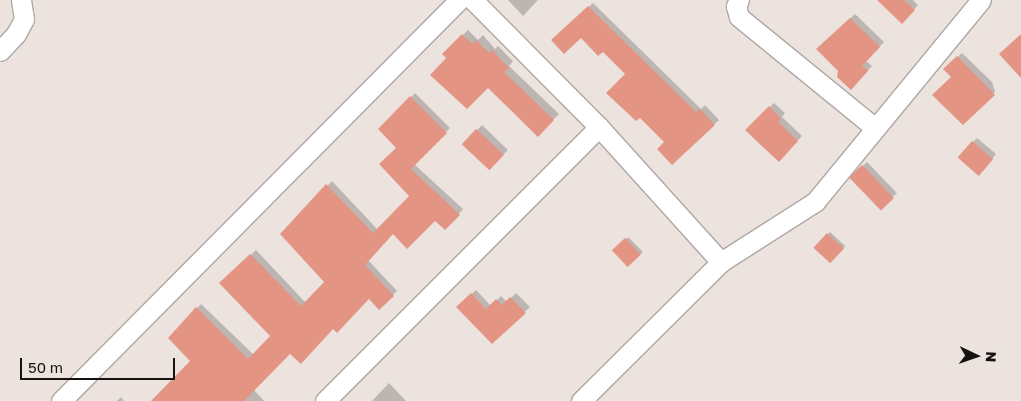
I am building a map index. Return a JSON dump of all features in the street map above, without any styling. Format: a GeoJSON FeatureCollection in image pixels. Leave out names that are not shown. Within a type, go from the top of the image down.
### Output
{"type":"FeatureCollection","features":[{"type":"Feature","properties":{"kind":"street"},"geometry":{"type":"LineString","coordinates":[[0,51],[16,34],[24,19],[21,0]]}},
{"type":"Feature","properties":{"kind":"street"},"geometry":{"type":"LineString","coordinates":[[61,401],[459,0]]}},
{"type":"Feature","properties":{"kind":"street"},"geometry":{"type":"LineString","coordinates":[[473,0],[599,126],[721,262]]}},
{"type":"Feature","properties":{"kind":"street"},"geometry":{"type":"LineString","coordinates":[[739,0],[736,6],[739,17],[874,127]]}},
{"type":"Feature","properties":{"kind":"street"},"geometry":{"type":"LineString","coordinates":[[581,401],[721,262],[815,202],[874,127],[981,0]]}},
{"type":"Feature","properties":{"kind":"street"},"geometry":{"type":"LineString","coordinates":[[325,401],[599,126]]}},
{"type":"Feature","properties":{"kind":"building"},"geometry":{"type":"Polygon","coordinates":[[[877,0],[904,0],[915,10],[902,24],[877,0]]]}},
{"type":"Feature","properties":{"kind":"building"},"geometry":{"type":"Polygon","coordinates":[[[588,6],[696,112],[700,109],[715,125],[672,165],[657,149],[664,142],[640,118],[636,121],[606,93],[625,74],[603,52],[598,56],[581,38],[564,54],[551,40],[588,6]]]}},
{"type":"Feature","properties":{"kind":"building"},"geometry":{"type":"Polygon","coordinates":[[[850,18],[880,47],[862,66],[868,71],[851,90],[837,77],[838,71],[816,49],[850,18]]]}},
{"type":"Feature","properties":{"kind":"building"},"geometry":{"type":"Polygon","coordinates":[[[462,34],[472,44],[476,40],[489,53],[492,50],[509,68],[504,72],[554,120],[538,137],[488,88],[467,109],[430,75],[446,58],[442,54],[462,34]]]}},
{"type":"Feature","properties":{"kind":"building"},"geometry":{"type":"Polygon","coordinates":[[[1021,34],[1021,78],[999,54],[1021,34]]]}},
{"type":"Feature","properties":{"kind":"building"},"geometry":{"type":"Polygon","coordinates":[[[957,56],[995,95],[963,125],[932,95],[951,77],[943,69],[957,56]]]}},
{"type":"Feature","properties":{"kind":"building"},"geometry":{"type":"Polygon","coordinates":[[[410,96],[447,133],[411,169],[460,215],[445,230],[435,221],[407,249],[393,234],[365,265],[394,296],[379,310],[369,299],[337,333],[333,329],[301,364],[290,354],[244,401],[151,401],[190,361],[168,338],[196,307],[248,359],[270,336],[219,283],[250,254],[301,306],[324,282],[280,234],[326,184],[373,233],[409,196],[379,164],[396,148],[378,129],[410,96]]]}},
{"type":"Feature","properties":{"kind":"building"},"geometry":{"type":"Polygon","coordinates":[[[769,106],[781,119],[778,122],[798,141],[779,162],[745,130],[769,106]]]}},
{"type":"Feature","properties":{"kind":"building"},"geometry":{"type":"Polygon","coordinates":[[[476,129],[504,155],[489,170],[462,144],[476,129]]]}},
{"type":"Feature","properties":{"kind":"building"},"geometry":{"type":"Polygon","coordinates":[[[972,141],[993,159],[979,176],[958,158],[972,141]]]}},
{"type":"Feature","properties":{"kind":"building"},"geometry":{"type":"Polygon","coordinates":[[[862,165],[894,198],[881,211],[849,178],[862,165]]]}},
{"type":"Feature","properties":{"kind":"building"},"geometry":{"type":"Polygon","coordinates":[[[827,233],[844,249],[830,263],[813,248],[827,233]]]}},
{"type":"Feature","properties":{"kind":"building"},"geometry":{"type":"Polygon","coordinates":[[[625,238],[641,255],[628,267],[612,250],[625,238]]]}},
{"type":"Feature","properties":{"kind":"building"},"geometry":{"type":"Polygon","coordinates":[[[471,293],[486,309],[496,299],[502,305],[510,297],[526,313],[492,344],[456,307],[471,293]]]}}]}
